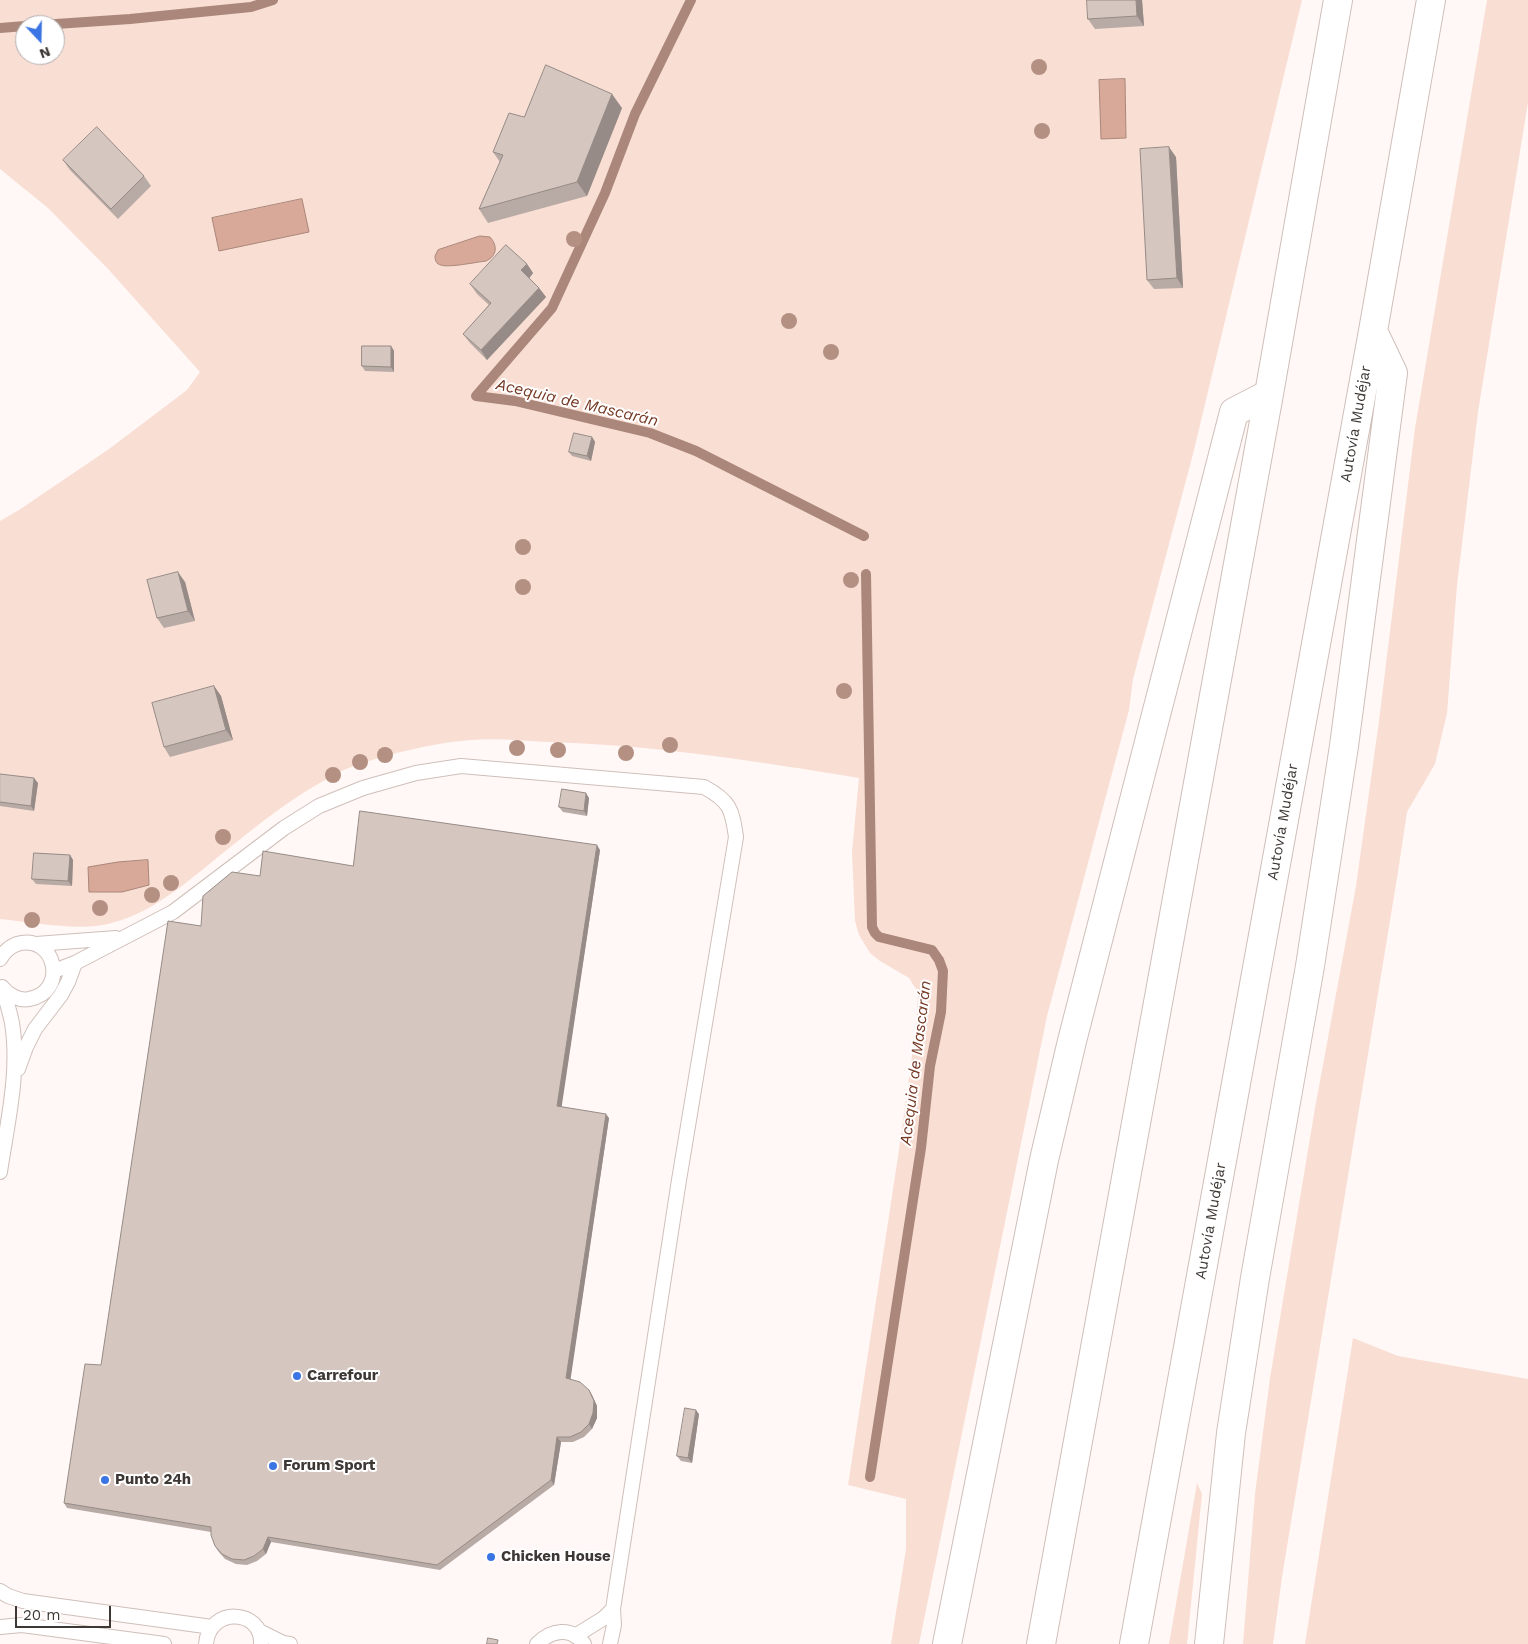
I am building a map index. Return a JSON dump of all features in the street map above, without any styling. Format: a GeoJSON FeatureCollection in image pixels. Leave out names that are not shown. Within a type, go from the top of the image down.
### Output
{"type":"FeatureCollection","features":[{"type":"Feature","properties":{"kind":"highway"},"geometry":{"type":"LineString","coordinates":[[1041,1644],[1269,394],[1338,0]]}},
{"type":"Feature","properties":{"kind":"highway","name":"Autovía Mudéjar"},"geometry":{"type":"LineString","coordinates":[[1134,1644],[1373,331],[1431,0]]}},
{"type":"Feature","properties":{"kind":"highway"},"geometry":{"type":"LineString","coordinates":[[1209,1644],[1233,1425],[1257,1268],[1310,966],[1340,775],[1393,373],[1373,331]]}},
{"type":"Feature","properties":{"kind":"highway"},"geometry":{"type":"LineString","coordinates":[[947,1644],[1044,1160],[1094,951],[1234,412],[1269,394]]}},
{"type":"Feature","properties":{"kind":"lane"},"geometry":{"type":"LineString","coordinates":[[2,986],[14,997],[27,1000],[40,996],[49,987],[54,973],[173,912],[284,828],[319,806],[363,788],[416,772],[461,766],[704,788],[720,796],[730,809],[736,837],[679,1180],[613,1609],[614,1625],[610,1644]]}},
{"type":"Feature","properties":{"kind":"lane"},"geometry":{"type":"LineString","coordinates":[[1,954],[13,946],[24,942],[36,944],[124,938]]}},
{"type":"Feature","properties":{"kind":"lane"},"geometry":{"type":"LineString","coordinates":[[36,944],[45,950],[52,960],[61,995]]}},
{"type":"Feature","properties":{"kind":"lane"},"geometry":{"type":"LineString","coordinates":[[12,1091],[26,1047],[35,1029],[61,995],[75,963]]}},
{"type":"Feature","properties":{"kind":"lane"},"geometry":{"type":"LineString","coordinates":[[0,1172],[12,1091],[14,1057],[12,1023],[2,986]]}},
{"type":"Feature","properties":{"kind":"lane"},"geometry":{"type":"LineString","coordinates":[[0,1591],[23,1601],[212,1627]]}},
{"type":"Feature","properties":{"kind":"lane"},"geometry":{"type":"LineString","coordinates":[[537,1644],[544,1637],[554,1632],[565,1632],[580,1640],[613,1609]]}},
{"type":"Feature","properties":{"kind":"lane"},"geometry":{"type":"LineString","coordinates":[[206,1644],[206,1638],[212,1627],[219,1620],[227,1616],[245,1618],[253,1624],[260,1637],[290,1644]]}},
{"type":"Feature","properties":{"kind":"lane"},"geometry":{"type":"LineString","coordinates":[[0,1627],[22,1625],[164,1644]]}},
{"type":"Feature","properties":{"kind":"shaded area"},"geometry":{"type":"Polygon","coordinates":[[[0,0],[1302,0],[1193,454],[1133,679],[1129,710],[1047,1016],[919,1644],[891,1644],[906,1549],[906,1499],[848,1485],[899,1150],[916,1027],[918,996],[909,978],[870,953],[859,935],[855,921],[852,852],[859,778],[743,760],[627,746],[491,739],[441,744],[375,759],[332,776],[275,812],[169,895],[142,912],[127,918],[112,923],[85,927],[0,919],[0,521],[109,449],[187,390],[200,372],[109,270],[48,208],[0,169],[0,0]]]}},
{"type":"Feature","properties":{"kind":"shaded area"},"geometry":{"type":"Polygon","coordinates":[[[1487,0],[1528,0],[1528,102],[1478,412],[1457,585],[1447,713],[1435,764],[1407,812],[1282,1577],[1273,1644],[1243,1644],[1255,1494],[1270,1378],[1315,1108],[1356,886],[1379,721],[1415,428],[1487,0]]]}},
{"type":"Feature","properties":{"kind":"shaded area"},"geometry":{"type":"Polygon","coordinates":[[[1125,79],[1126,138],[1101,139],[1099,80],[1125,79]]]}},
{"type":"Feature","properties":{"kind":"shaded area"},"geometry":{"type":"Polygon","coordinates":[[[302,199],[309,232],[219,251],[212,218],[302,199]]]}},
{"type":"Feature","properties":{"kind":"shaded area"},"geometry":{"type":"Polygon","coordinates":[[[480,236],[490,237],[494,244],[494,254],[490,259],[450,266],[436,262],[435,256],[438,250],[480,236]]]}},
{"type":"Feature","properties":{"kind":"shaded area"},"geometry":{"type":"Polygon","coordinates":[[[148,860],[149,885],[122,892],[89,892],[88,867],[148,860]]]}},
{"type":"Feature","properties":{"kind":"shaded area"},"geometry":{"type":"Polygon","coordinates":[[[1353,1338],[1398,1356],[1528,1379],[1528,1644],[1305,1644],[1353,1338]]]}},
{"type":"Feature","properties":{"kind":"shaded area"},"geometry":{"type":"Polygon","coordinates":[[[1197,1483],[1202,1494],[1187,1644],[1169,1644],[1197,1483]]]}},
{"type":"Feature","properties":{"kind":"building"},"geometry":{"type":"Polygon","coordinates":[[[1087,0],[1136,0],[1137,16],[1088,19],[1087,0]]]}},
{"type":"Feature","properties":{"kind":"building"},"geometry":{"type":"Polygon","coordinates":[[[546,65],[612,94],[577,182],[479,209],[503,155],[493,152],[509,113],[524,117],[546,65]]]}},
{"type":"Feature","properties":{"kind":"building"},"geometry":{"type":"Polygon","coordinates":[[[97,127],[144,176],[111,209],[63,160],[97,127]]]}},
{"type":"Feature","properties":{"kind":"building"},"geometry":{"type":"Polygon","coordinates":[[[1169,147],[1177,278],[1147,280],[1140,149],[1169,147]]]}},
{"type":"Feature","properties":{"kind":"building"},"geometry":{"type":"Polygon","coordinates":[[[506,245],[527,264],[521,270],[539,288],[481,350],[463,334],[491,303],[470,284],[506,245]]]}},
{"type":"Feature","properties":{"kind":"building"},"geometry":{"type":"Polygon","coordinates":[[[362,346],[391,346],[391,367],[362,366],[362,346]]]}},
{"type":"Feature","properties":{"kind":"building"},"geometry":{"type":"Polygon","coordinates":[[[574,433],[592,437],[587,456],[569,452],[574,433]]]}},
{"type":"Feature","properties":{"kind":"building"},"geometry":{"type":"Polygon","coordinates":[[[178,572],[188,611],[157,618],[147,580],[178,572]]]}},
{"type":"Feature","properties":{"kind":"building"},"geometry":{"type":"Polygon","coordinates":[[[214,686],[226,730],[164,747],[152,703],[214,686]]]}},
{"type":"Feature","properties":{"kind":"building"},"geometry":{"type":"Polygon","coordinates":[[[0,774],[34,778],[31,806],[0,802],[0,774]]]}},
{"type":"Feature","properties":{"kind":"building"},"geometry":{"type":"Polygon","coordinates":[[[562,789],[586,793],[584,811],[559,807],[562,789]]]}},
{"type":"Feature","properties":{"kind":"building"},"geometry":{"type":"Polygon","coordinates":[[[360,811],[597,845],[557,1106],[606,1114],[566,1378],[580,1382],[589,1390],[594,1401],[593,1413],[589,1424],[581,1432],[570,1437],[557,1437],[551,1480],[437,1565],[268,1537],[263,1549],[254,1556],[244,1560],[232,1559],[222,1554],[215,1546],[211,1535],[211,1527],[64,1503],[85,1364],[101,1365],[168,921],[201,926],[203,896],[232,872],[260,876],[263,851],[353,866],[360,811]]]}},
{"type":"Feature","properties":{"kind":"building"},"geometry":{"type":"Polygon","coordinates":[[[34,853],[70,855],[68,881],[32,879],[34,853]]]}},
{"type":"Feature","properties":{"kind":"building"},"geometry":{"type":"Polygon","coordinates":[[[685,1408],[696,1410],[688,1458],[677,1456],[685,1408]]]}},
{"type":"Feature","properties":{"kind":"building"},"geometry":{"type":"Polygon","coordinates":[[[488,1638],[498,1640],[497,1644],[487,1644],[488,1638]]]}},
{"type":"Feature","properties":{"kind":"waterway","name":"Acequia de Mascarán"},"geometry":{"type":"LineString","coordinates":[[65,23],[251,7],[273,0]]}},
{"type":"Feature","properties":{"kind":"waterway","name":"Acequia de Mascarán"},"geometry":{"type":"LineString","coordinates":[[691,0],[635,114],[605,193],[552,308],[476,396],[515,401],[650,433],[696,451],[864,536]]}},
{"type":"Feature","properties":{"kind":"waterway","name":"Acequia de Mascarán"},"geometry":{"type":"LineString","coordinates":[[0,28],[15,27]]}},
{"type":"Feature","properties":{"kind":"waterway","name":"Acequia de Mascarán"},"geometry":{"type":"LineString","coordinates":[[866,574],[872,927],[879,937],[932,950],[939,960],[943,971],[941,1012],[930,1066],[921,1148],[870,1477]]}},
{"type":"Feature","properties":{"kind":"place","name":"Carrefour"},"geometry":{"type":"Point","coordinates":[297,1376]}},
{"type":"Feature","properties":{"kind":"place","name":"Forum Sport"},"geometry":{"type":"Point","coordinates":[273,1466]}},
{"type":"Feature","properties":{"kind":"place","name":"Punto 24h"},"geometry":{"type":"Point","coordinates":[105,1480]}},
{"type":"Feature","properties":{"kind":"place","name":"Chicken House"},"geometry":{"type":"Point","coordinates":[491,1557]}}]}
